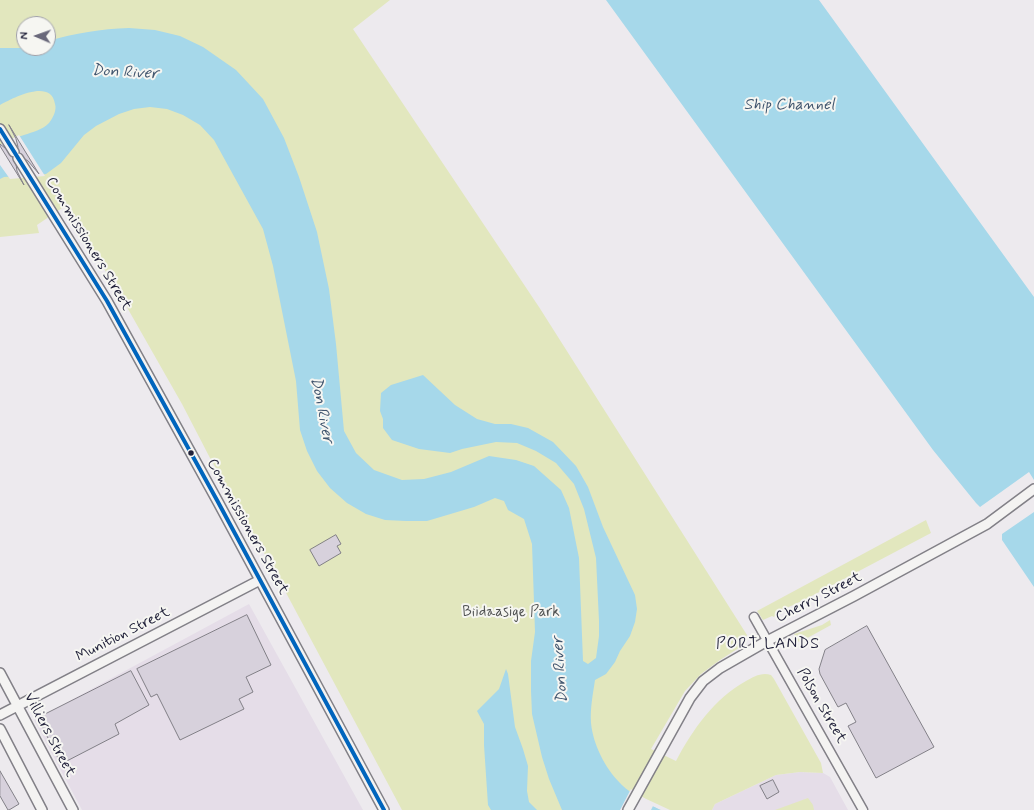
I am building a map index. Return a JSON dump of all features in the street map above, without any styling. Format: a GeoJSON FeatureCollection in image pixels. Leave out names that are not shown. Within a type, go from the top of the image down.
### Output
{"type":"FeatureCollection","features":[{"type":"Feature","properties":{"kind":"street","name":"Commissioners Street"},"geometry":{"type":"LineString","coordinates":[[0,128],[107,301],[384,810]]}},
{"type":"Feature","properties":{"kind":"street","name":"Cherry Street"},"geometry":{"type":"LineString","coordinates":[[628,810],[690,698],[703,681],[720,668],[767,641],[987,524],[1034,489]]}},
{"type":"Feature","properties":{"kind":"street","name":"Munition Street"},"geometry":{"type":"LineString","coordinates":[[0,715],[260,580]]}},
{"type":"Feature","properties":{"kind":"street","name":"Polson Street"},"geometry":{"type":"LineString","coordinates":[[754,617],[863,810]]}},
{"type":"Feature","properties":{"kind":"street","name":"Villiers Street"},"geometry":{"type":"LineString","coordinates":[[0,673],[73,810]]}},
{"type":"Feature","properties":{"kind":"street"},"geometry":{"type":"LineString","coordinates":[[0,729],[42,810]]}},
{"type":"Feature","properties":{"kind":"shaded area"},"geometry":{"type":"Polygon","coordinates":[[[249,604],[363,810],[82,810],[34,720],[249,604]]]}},
{"type":"Feature","properties":{"kind":"shaded area"},"geometry":{"type":"Polygon","coordinates":[[[800,772],[823,773],[830,777],[848,810],[712,810],[715,804],[776,775],[800,772]]]}},
{"type":"Feature","properties":{"kind":"green space","name":"Biidaasige Park"},"geometry":{"type":"Polygon","coordinates":[[[0,0],[390,0],[353,29],[539,307],[747,635],[744,642],[745,644],[701,674],[685,691],[651,749],[676,761],[697,726],[714,706],[735,688],[746,681],[758,675],[767,674],[771,675],[774,679],[821,763],[823,773],[800,772],[776,775],[715,804],[712,810],[670,810],[629,791],[619,810],[402,810],[276,574],[210,458],[182,404],[116,288],[65,206],[37,225],[39,233],[0,237],[0,0]]]}},
{"type":"Feature","properties":{"kind":"green space"},"geometry":{"type":"Polygon","coordinates":[[[926,520],[931,533],[806,599],[778,612],[774,617],[772,616],[763,620],[757,611],[926,520]]]}},
{"type":"Feature","properties":{"kind":"green space"},"geometry":{"type":"Polygon","coordinates":[[[830,620],[831,625],[800,642],[797,641],[794,634],[822,625],[830,620]]]}},
{"type":"Feature","properties":{"kind":"green space"},"geometry":{"type":"Polygon","coordinates":[[[808,798],[813,805],[814,810],[775,810],[808,798]]]}},
{"type":"Feature","properties":{"kind":"water","name":"Ship Channel"},"geometry":{"type":"Polygon","coordinates":[[[606,0],[819,0],[1034,297],[1034,480],[1029,472],[980,507],[976,503],[933,450],[606,0]]]}},
{"type":"Feature","properties":{"kind":"water","name":"Don River"},"geometry":{"type":"Polygon","coordinates":[[[129,28],[155,30],[180,36],[203,47],[236,70],[263,99],[284,138],[299,177],[317,232],[329,289],[344,431],[356,453],[374,470],[402,480],[424,479],[451,472],[489,456],[516,460],[534,466],[561,490],[569,508],[579,558],[583,661],[588,664],[596,658],[599,636],[596,558],[584,509],[574,484],[556,463],[536,451],[517,443],[496,442],[450,453],[419,449],[392,440],[383,428],[383,419],[380,411],[381,393],[391,385],[423,375],[455,405],[477,419],[495,424],[511,424],[528,428],[553,442],[576,466],[588,487],[603,527],[635,595],[637,609],[635,622],[630,636],[615,662],[606,674],[595,680],[591,712],[592,731],[597,747],[605,763],[615,777],[624,787],[645,802],[661,810],[562,810],[549,779],[542,757],[532,714],[531,661],[535,632],[532,544],[524,519],[508,510],[504,501],[495,498],[474,507],[427,521],[385,520],[366,514],[347,503],[330,488],[317,471],[307,451],[300,430],[296,381],[273,266],[263,229],[214,140],[200,125],[183,115],[167,109],[150,107],[134,109],[119,114],[96,126],[84,135],[61,163],[46,174],[4,177],[0,179],[0,148],[15,138],[37,130],[49,123],[55,111],[55,104],[52,96],[47,92],[39,91],[22,95],[0,105],[0,48],[16,48],[16,56],[56,56],[56,39],[108,29],[129,28]]]}},
{"type":"Feature","properties":{"kind":"water"},"geometry":{"type":"Polygon","coordinates":[[[1034,512],[1034,587],[1002,540],[1002,534],[1034,512]]]}},
{"type":"Feature","properties":{"kind":"water"},"geometry":{"type":"Polygon","coordinates":[[[506,669],[508,674],[515,727],[528,766],[527,791],[529,802],[537,810],[491,810],[488,805],[484,724],[477,711],[499,689],[506,669]]]}},
{"type":"Feature","properties":{"kind":"pier"},"geometry":{"type":"Polygon","coordinates":[[[19,135],[45,176],[10,179],[0,165],[0,145],[19,135]]]}},
{"type":"Feature","properties":{"kind":"pier"},"geometry":{"type":"Polygon","coordinates":[[[631,789],[663,810],[653,806],[651,810],[620,810],[631,789]]]}},
{"type":"Feature","properties":{"kind":"building"},"geometry":{"type":"Polygon","coordinates":[[[9,125],[39,174],[28,161],[22,157],[16,161],[17,171],[24,185],[0,146],[0,144],[10,152],[18,147],[9,125]]]}},
{"type":"Feature","properties":{"kind":"building"},"geometry":{"type":"Polygon","coordinates":[[[336,535],[341,544],[337,546],[341,553],[319,566],[310,550],[336,535]]]}},
{"type":"Feature","properties":{"kind":"building"},"geometry":{"type":"Polygon","coordinates":[[[247,615],[271,665],[246,677],[253,692],[239,699],[244,709],[180,740],[157,694],[151,697],[137,669],[247,615]]]}},
{"type":"Feature","properties":{"kind":"building"},"geometry":{"type":"Polygon","coordinates":[[[867,626],[934,747],[876,778],[848,726],[856,722],[846,703],[838,707],[820,674],[819,669],[825,650],[867,626]]]}},
{"type":"Feature","properties":{"kind":"building"},"geometry":{"type":"Polygon","coordinates":[[[131,671],[149,705],[115,724],[119,734],[61,764],[38,718],[131,671]]]}},
{"type":"Feature","properties":{"kind":"building"},"geometry":{"type":"Polygon","coordinates":[[[0,771],[19,804],[9,810],[0,796],[0,771]]]}},
{"type":"Feature","properties":{"kind":"building"},"geometry":{"type":"Polygon","coordinates":[[[773,780],[779,792],[767,799],[760,786],[773,780]]]}},
{"type":"Feature","properties":{"kind":"transit line"},"geometry":{"type":"LineString","coordinates":[[0,129],[107,301],[218,502],[384,810]]}},
{"type":"Feature","properties":{"kind":"district","name":"PORT LANDS"},"geometry":{"type":"Point","coordinates":[768,645]}}]}
